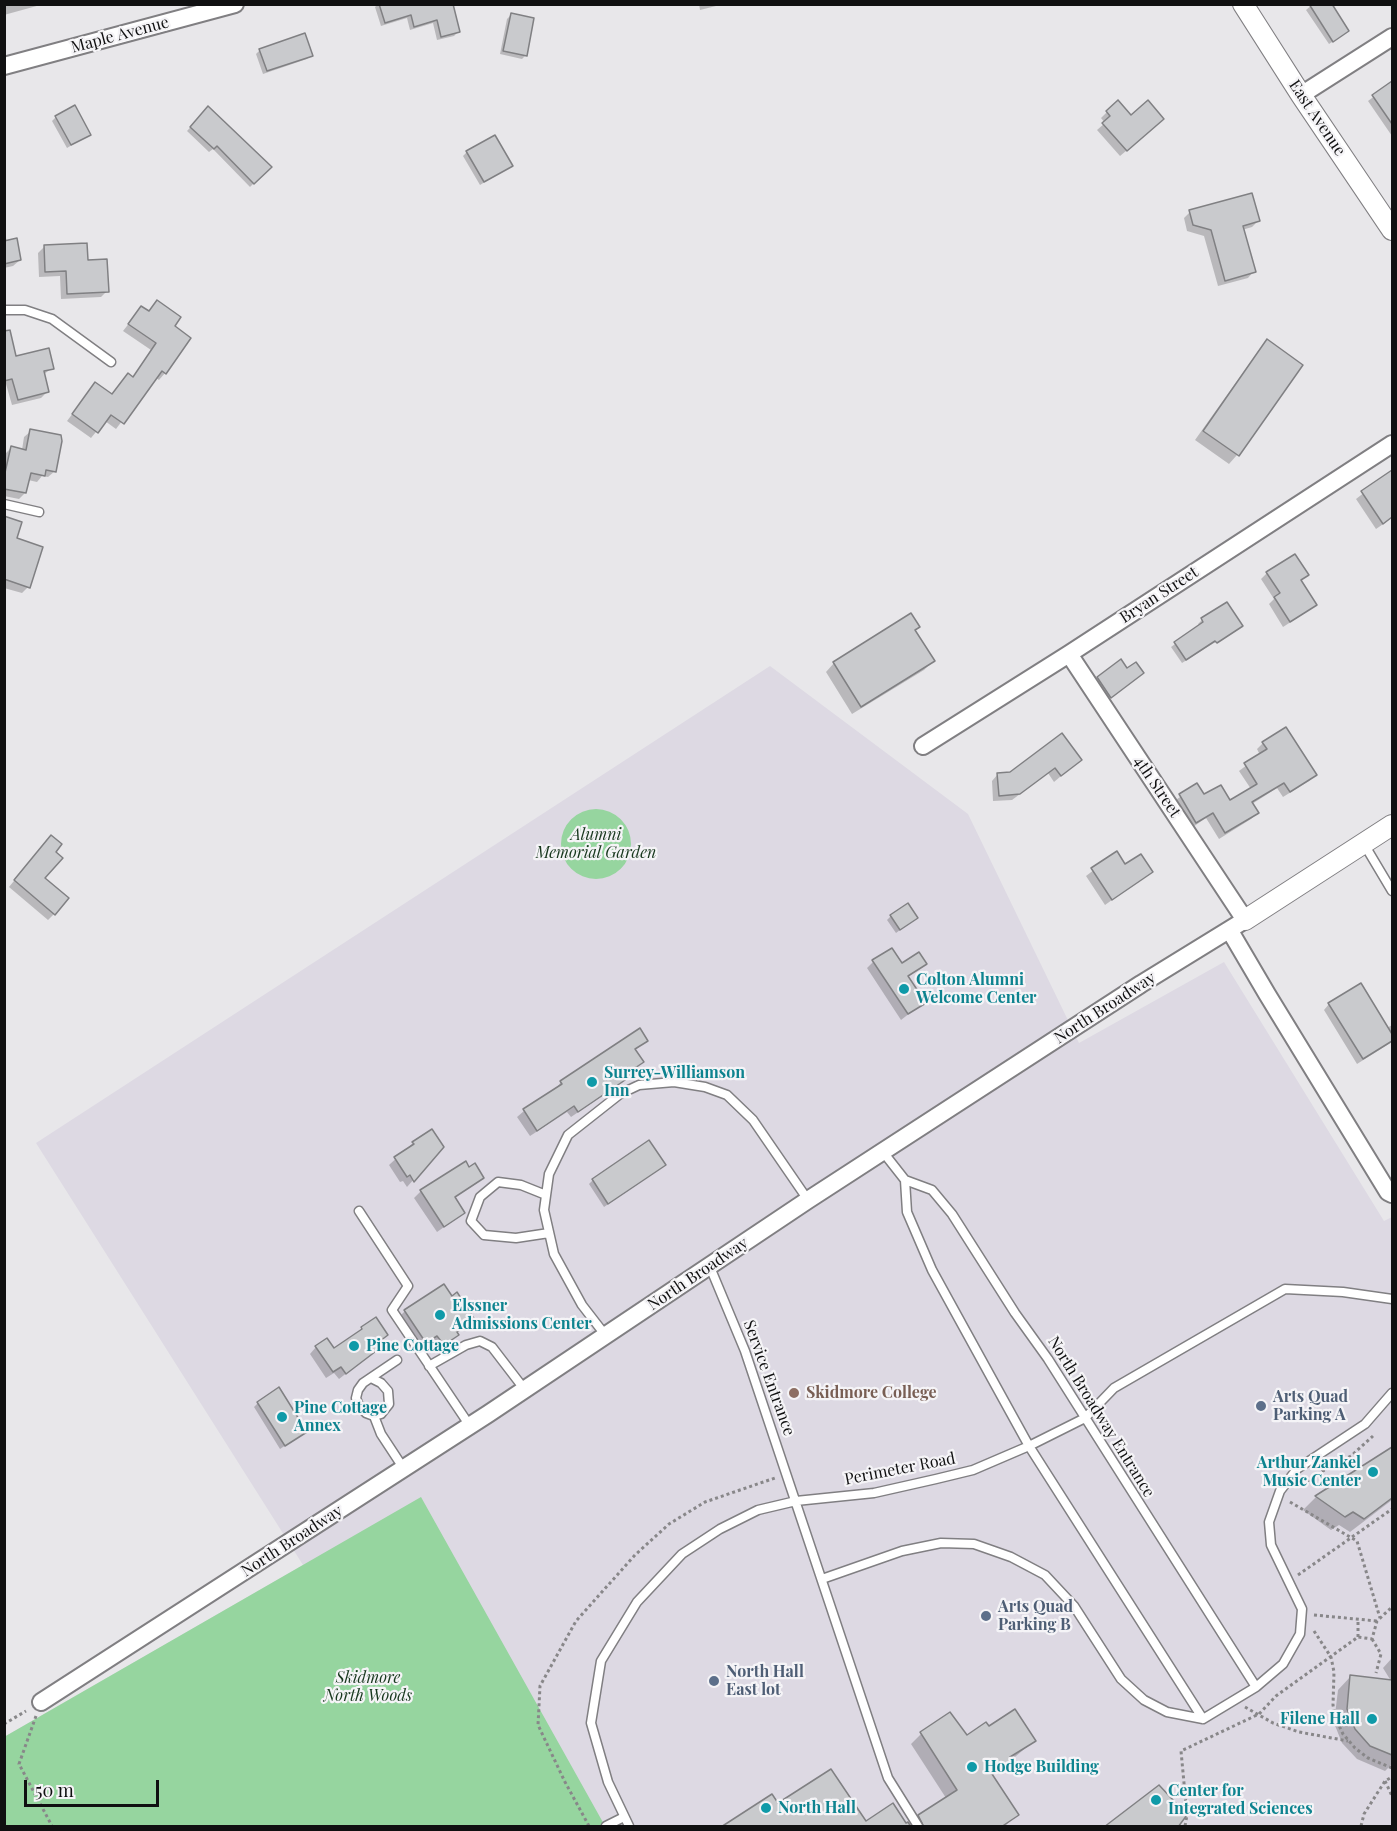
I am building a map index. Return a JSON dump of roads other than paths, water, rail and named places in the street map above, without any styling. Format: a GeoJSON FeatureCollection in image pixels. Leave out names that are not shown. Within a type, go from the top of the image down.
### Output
{"type":"FeatureCollection","features":[{"type":"Feature","properties":{"kind":"street","name":"Maple Avenue"},"geometry":{"type":"LineString","coordinates":[[4,66],[235,4]]}},
{"type":"Feature","properties":{"kind":"street","name":"East Avenue"},"geometry":{"type":"LineString","coordinates":[[1243,4],[1392,230]]}},
{"type":"Feature","properties":{"kind":"street"},"geometry":{"type":"LineString","coordinates":[[1301,95],[1392,37]]}},
{"type":"Feature","properties":{"kind":"street","name":"Bryan Street"},"geometry":{"type":"LineString","coordinates":[[923,746],[1392,444]]}},
{"type":"Feature","properties":{"kind":"street","name":"4th Street"},"geometry":{"type":"LineString","coordinates":[[1069,654],[1238,925],[1267,994],[1390,1193]]}},
{"type":"Feature","properties":{"kind":"street","name":"North Broadway"},"geometry":{"type":"LineString","coordinates":[[41,1702],[470,1426],[808,1200],[1141,984],[1238,925],[1392,825]]}},
{"type":"Feature","properties":{"kind":"lane"},"geometry":{"type":"LineString","coordinates":[[4,310],[25,310],[52,319],[111,362]]}},
{"type":"Feature","properties":{"kind":"lane"},"geometry":{"type":"LineString","coordinates":[[4,504],[39,512]]}},
{"type":"Feature","properties":{"kind":"lane"},"geometry":{"type":"LineString","coordinates":[[1364,844],[1392,891]]}},
{"type":"Feature","properties":{"kind":"lane"},"geometry":{"type":"LineString","coordinates":[[606,1336],[582,1305],[554,1254],[544,1210],[549,1174],[568,1135],[620,1094],[639,1085],[674,1082],[705,1087],[727,1095],[753,1120],[808,1200]]}},
{"type":"Feature","properties":{"kind":"lane"},"geometry":{"type":"LineString","coordinates":[[883,1152],[905,1180],[907,1212],[932,1270],[1029,1446],[1203,1719]]}},
{"type":"Feature","properties":{"kind":"lane","name":"North Broadway Entrance"},"geometry":{"type":"LineString","coordinates":[[905,1180],[932,1190],[952,1214],[1015,1313],[1048,1359],[1256,1687]]}},
{"type":"Feature","properties":{"kind":"lane"},"geometry":{"type":"LineString","coordinates":[[546,1195],[521,1185],[498,1182],[480,1197],[471,1221],[483,1235],[516,1238],[549,1233]]}},
{"type":"Feature","properties":{"kind":"lane"},"geometry":{"type":"LineString","coordinates":[[359,1211],[408,1286],[392,1310],[470,1426]]}},
{"type":"Feature","properties":{"kind":"lane","name":"Service Entrance"},"geometry":{"type":"LineString","coordinates":[[710,1267],[745,1351],[888,1778],[918,1827]]}},
{"type":"Feature","properties":{"kind":"lane","name":"Perimeter Road"},"geometry":{"type":"LineString","coordinates":[[629,1827],[608,1782],[591,1723],[601,1661],[637,1602],[682,1554],[720,1529],[758,1510],[796,1501],[874,1493],[936,1479],[974,1470],[1029,1446],[1084,1418],[1114,1388],[1285,1289],[1342,1292],[1392,1299]]}},
{"type":"Feature","properties":{"kind":"lane"},"geometry":{"type":"LineString","coordinates":[[429,1366],[466,1345],[480,1341],[492,1347],[525,1390]]}},
{"type":"Feature","properties":{"kind":"lane"},"geometry":{"type":"LineString","coordinates":[[371,1378],[381,1383],[388,1391],[389,1404],[381,1413],[374,1416],[366,1413],[359,1406],[356,1398],[358,1390],[371,1378],[397,1360]]}},
{"type":"Feature","properties":{"kind":"lane"},"geometry":{"type":"LineString","coordinates":[[822,1579],[902,1551],[941,1544],[974,1544],[1011,1557],[1045,1575],[1074,1606],[1120,1679],[1144,1700],[1167,1712],[1203,1719],[1256,1687],[1284,1664],[1300,1634],[1302,1609],[1271,1545],[1269,1522],[1280,1491],[1297,1469],[1365,1424],[1392,1393]]}},
{"type":"Feature","properties":{"kind":"lane"},"geometry":{"type":"LineString","coordinates":[[374,1416],[381,1434],[404,1469]]}},
{"type":"Feature","properties":{"kind":"lane"},"geometry":{"type":"LineString","coordinates":[[606,1827],[624,1817]]}},
{"type":"Feature","properties":{"kind":"place","name":"Colton Alumni Welcome Center"},"geometry":{"type":"Point","coordinates":[904,989]}},
{"type":"Feature","properties":{"kind":"place","name":"Surrey-Williamson Inn"},"geometry":{"type":"Point","coordinates":[592,1082]}},
{"type":"Feature","properties":{"kind":"place","name":"Elssner Admissions Center"},"geometry":{"type":"Point","coordinates":[440,1315]}},
{"type":"Feature","properties":{"kind":"place","name":"Pine Cottage"},"geometry":{"type":"Point","coordinates":[354,1346]}},
{"type":"Feature","properties":{"kind":"place","name":"Skidmore College"},"geometry":{"type":"Point","coordinates":[794,1393]}},
{"type":"Feature","properties":{"kind":"place","name":"Arts Quad Parking A"},"geometry":{"type":"Point","coordinates":[1261,1406]}},
{"type":"Feature","properties":{"kind":"place","name":"Pine Cottage Annex"},"geometry":{"type":"Point","coordinates":[282,1417]}},
{"type":"Feature","properties":{"kind":"place","name":"Arthur Zankel Music Center"},"geometry":{"type":"Point","coordinates":[1373,1472]}},
{"type":"Feature","properties":{"kind":"place","name":"Arts Quad Parking B"},"geometry":{"type":"Point","coordinates":[986,1616]}},
{"type":"Feature","properties":{"kind":"place","name":"North Hall East lot"},"geometry":{"type":"Point","coordinates":[714,1681]}},
{"type":"Feature","properties":{"kind":"place","name":"Filene Hall"},"geometry":{"type":"Point","coordinates":[1372,1719]}},
{"type":"Feature","properties":{"kind":"place","name":"Hodge Building"},"geometry":{"type":"Point","coordinates":[972,1767]}},
{"type":"Feature","properties":{"kind":"place","name":"Center for Integrated Sciences"},"geometry":{"type":"Point","coordinates":[1156,1800]}},
{"type":"Feature","properties":{"kind":"place","name":"North Hall"},"geometry":{"type":"Point","coordinates":[766,1808]}},
{"type":"Feature","properties":{"kind":"park label","name":"Alumni Memorial Garden"},"geometry":{"type":"Point","coordinates":[596,844]}},
{"type":"Feature","properties":{"kind":"park label","name":"Skidmore North Woods"},"geometry":{"type":"Point","coordinates":[368,1687]}}]}
